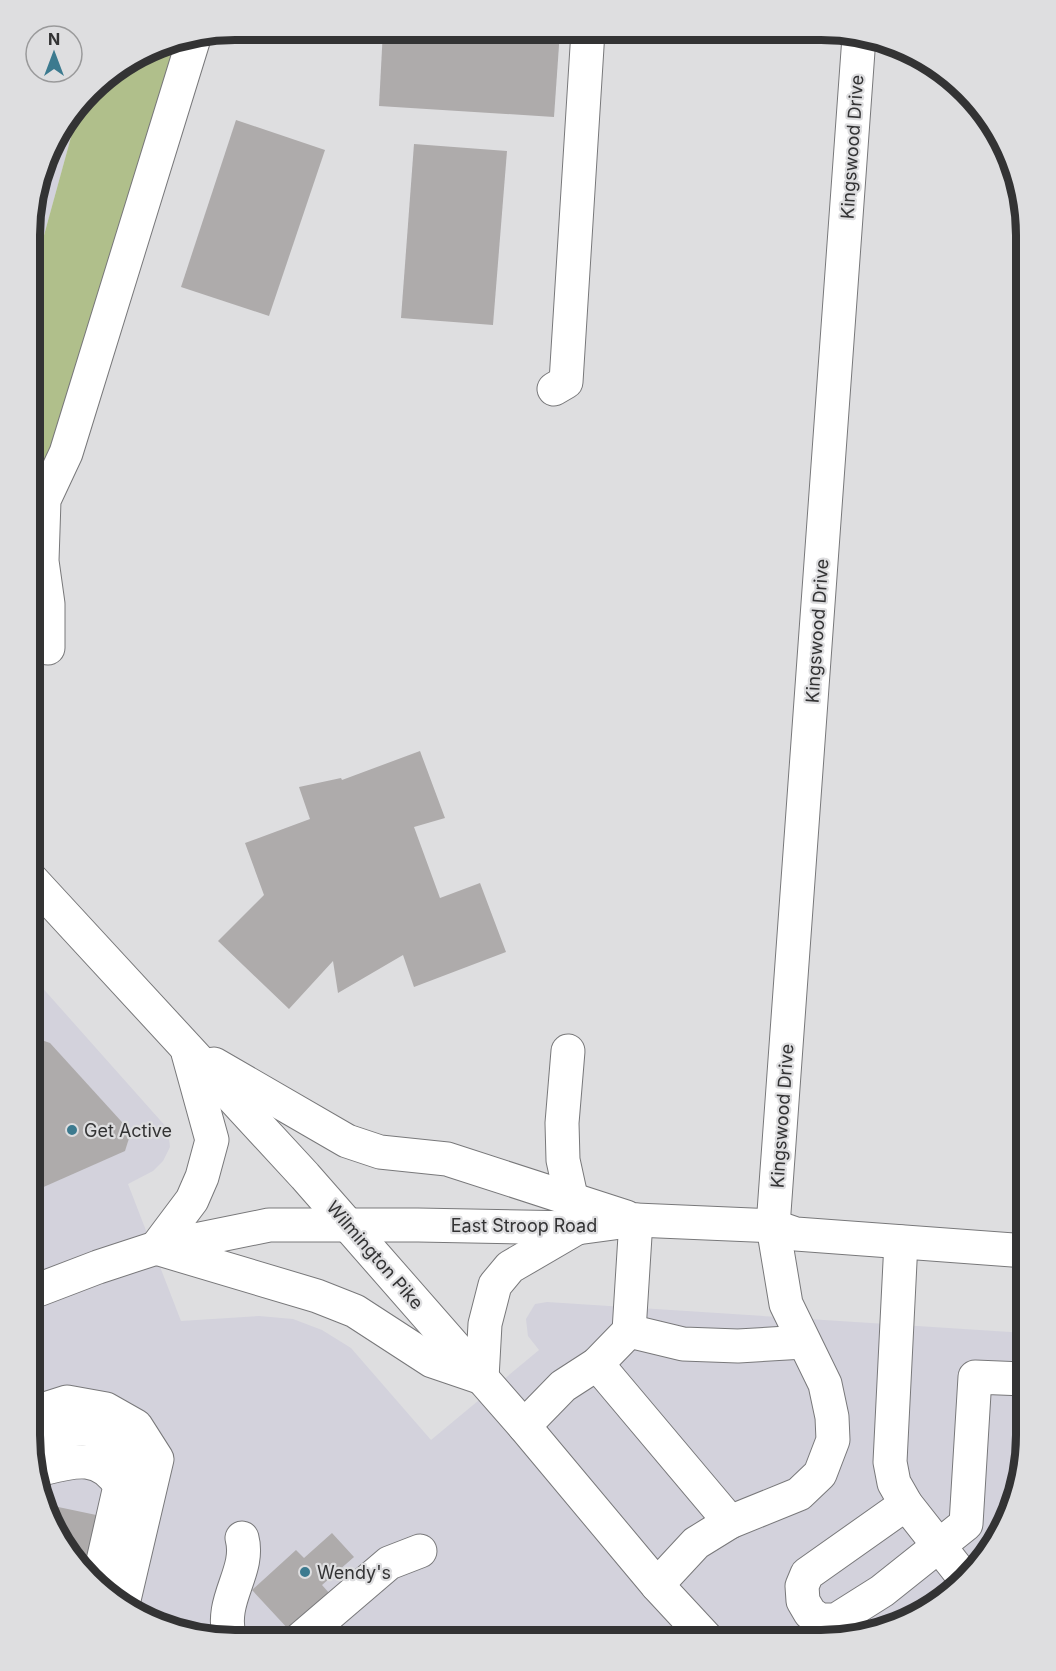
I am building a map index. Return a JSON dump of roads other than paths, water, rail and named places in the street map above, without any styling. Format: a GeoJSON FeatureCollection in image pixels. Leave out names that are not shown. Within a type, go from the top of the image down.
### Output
{"type":"FeatureCollection","features":[{"type":"Feature","properties":{"kind":"main road"},"geometry":{"type":"LineString","coordinates":[[554,389],[566,382],[587,40]]}},
{"type":"Feature","properties":{"kind":"main road","name":"Kingswood Drive"},"geometry":{"type":"LineString","coordinates":[[657,1585],[696,1543],[730,1522],[799,1494],[820,1474],[833,1440],[832,1417],[825,1384],[786,1304],[773,1226],[859,45]]}},
{"type":"Feature","properties":{"kind":"main road"},"geometry":{"type":"LineString","coordinates":[[48,648],[48,604],[42,561],[44,500],[66,453],[192,46]]}},
{"type":"Feature","properties":{"kind":"main road","name":"Wilmington Pike"},"geometry":{"type":"LineString","coordinates":[[40,889],[348,1225],[524,1426],[695,1630]]}},
{"type":"Feature","properties":{"kind":"main road"},"geometry":{"type":"LineString","coordinates":[[187,1049],[347,1141],[380,1152],[447,1159],[574,1214]]}},
{"type":"Feature","properties":{"kind":"main road"},"geometry":{"type":"LineString","coordinates":[[187,1049],[212,1140],[204,1172],[192,1200],[156,1248],[317,1296],[355,1311],[432,1361],[482,1378],[485,1324],[495,1285],[510,1267],[574,1214]]}},
{"type":"Feature","properties":{"kind":"main road"},"geometry":{"type":"LineString","coordinates":[[568,1051],[562,1123],[563,1160],[574,1214]]}},
{"type":"Feature","properties":{"kind":"main road","name":"East Stroop Road"},"geometry":{"type":"LineString","coordinates":[[40,1289],[88,1270],[156,1248],[268,1225],[348,1225],[574,1214],[636,1220],[773,1226],[796,1234],[1015,1250]]}},
{"type":"Feature","properties":{"kind":"main road"},"geometry":{"type":"LineString","coordinates":[[524,1426],[564,1386],[597,1364],[629,1331],[636,1220]]}},
{"type":"Feature","properties":{"kind":"main road"},"geometry":{"type":"LineString","coordinates":[[901,1242],[890,1462],[894,1483],[906,1504],[959,1572]]}},
{"type":"Feature","properties":{"kind":"main road"},"geometry":{"type":"LineString","coordinates":[[629,1331],[683,1344],[738,1346],[804,1342]]}},
{"type":"Feature","properties":{"kind":"main road"},"geometry":{"type":"LineString","coordinates":[[597,1364],[730,1522]]}},
{"type":"Feature","properties":{"kind":"main road"},"geometry":{"type":"LineString","coordinates":[[906,1504],[833,1553],[807,1574],[802,1586],[803,1601],[810,1613],[820,1620],[836,1620],[882,1591],[966,1524],[975,1377],[1015,1379]]}},
{"type":"Feature","properties":{"kind":"main road"},"geometry":{"type":"LineString","coordinates":[[40,1414],[45,1409],[67,1402],[106,1409],[136,1426],[157,1459],[125,1595]]}},
{"type":"Feature","properties":{"kind":"main road"},"geometry":{"type":"LineString","coordinates":[[42,1454],[43,1447],[56,1435],[76,1428],[102,1433],[119,1445],[127,1459],[135,1481],[132,1510],[114,1587]]}},
{"type":"Feature","properties":{"kind":"main road"},"geometry":{"type":"LineString","coordinates":[[43,1470],[79,1461],[100,1465],[113,1474],[120,1486],[100,1575]]}},
{"type":"Feature","properties":{"kind":"main road"},"geometry":{"type":"LineString","coordinates":[[228,1630],[227,1615],[245,1550],[242,1538]]}},
{"type":"Feature","properties":{"kind":"main road"},"geometry":{"type":"LineString","coordinates":[[311,1630],[389,1563],[420,1551]]}},
{"type":"Feature","properties":{"kind":"place","name":"Get Active"},"geometry":{"type":"Point","coordinates":[72,1130]}},
{"type":"Feature","properties":{"kind":"place","name":"Wendy's"},"geometry":{"type":"Point","coordinates":[305,1572]}}]}
